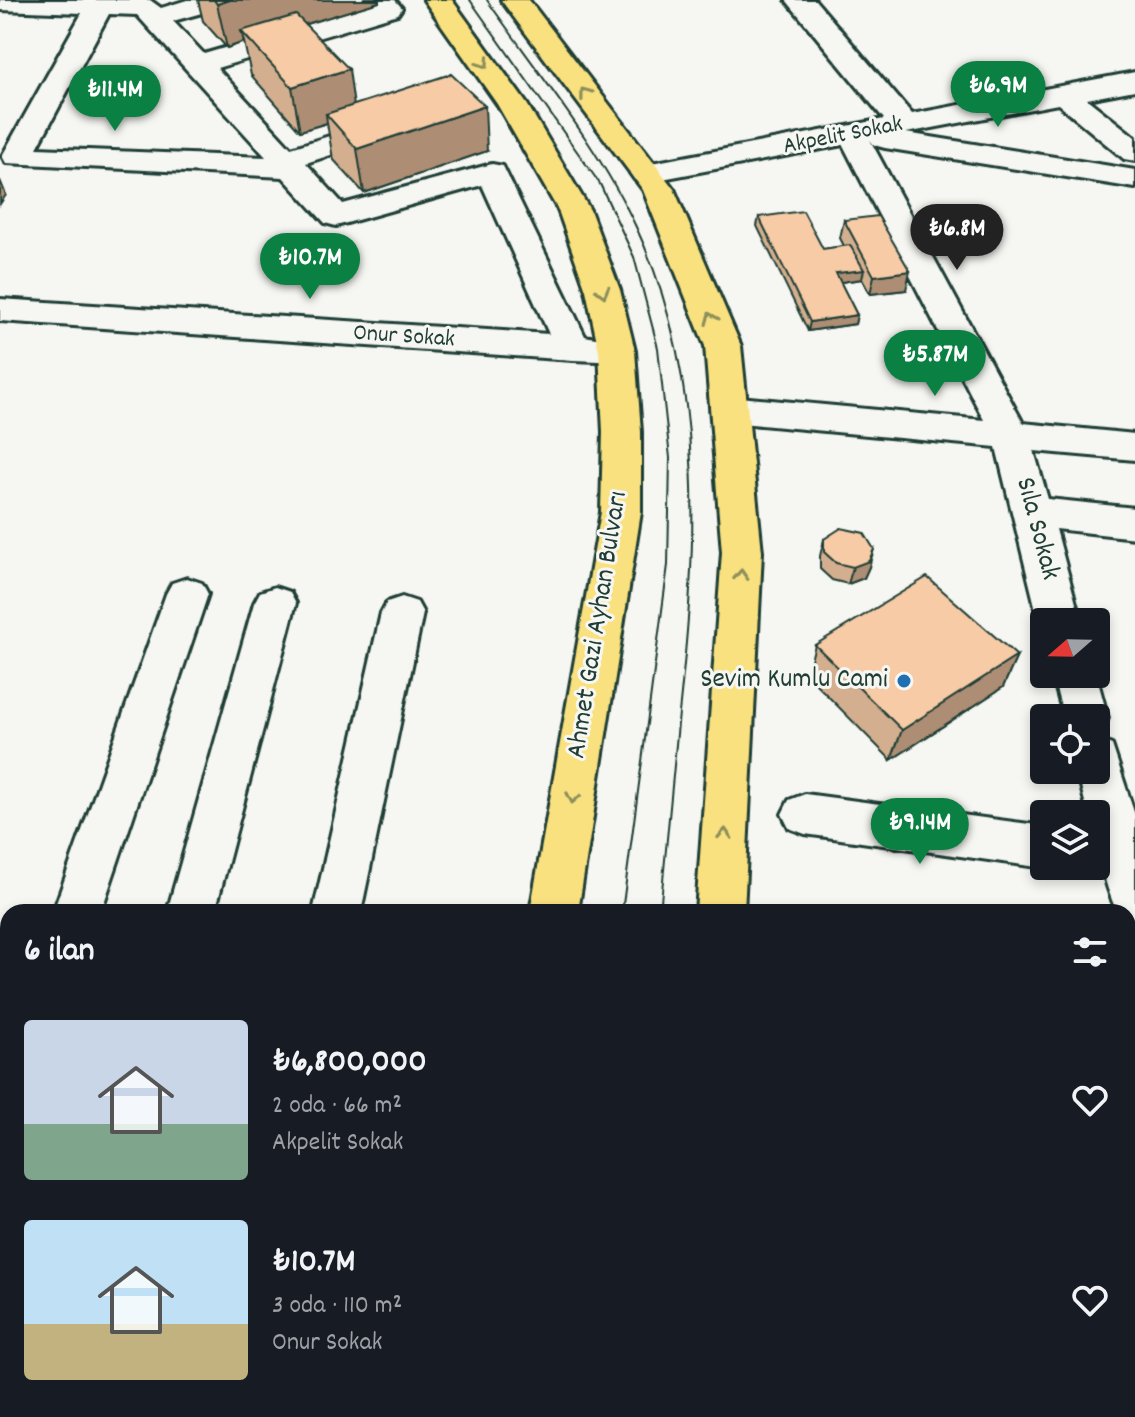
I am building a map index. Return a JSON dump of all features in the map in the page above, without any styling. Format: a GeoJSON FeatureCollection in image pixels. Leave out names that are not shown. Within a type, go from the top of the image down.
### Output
{"type":"FeatureCollection","features":[{"type":"Feature","properties":{"kind":"main road","name":"Ahmet Gazi Ayhan Bulvarı"},"geometry":{"type":"LineString","coordinates":[[438,0],[512,104],[574,210],[599,276],[617,351],[622,432],[621,512],[555,904]]}},
{"type":"Feature","properties":{"kind":"main road"},"geometry":{"type":"LineString","coordinates":[[515,0],[658,189],[723,346],[742,552],[720,904]]}},
{"type":"Feature","properties":{"kind":"street"},"geometry":{"type":"LineString","coordinates":[[0,2],[90,4],[150,13],[217,0]]}},
{"type":"Feature","properties":{"kind":"street"},"geometry":{"type":"LineString","coordinates":[[198,65],[388,8],[379,0]]}},
{"type":"Feature","properties":{"kind":"street"},"geometry":{"type":"LineString","coordinates":[[800,0],[904,124]]}},
{"type":"Feature","properties":{"kind":"street"},"geometry":{"type":"LineString","coordinates":[[90,4],[17,156],[290,164],[418,117]]}},
{"type":"Feature","properties":{"kind":"street"},"geometry":{"type":"LineString","coordinates":[[150,13],[336,216],[492,173],[573,348]]}},
{"type":"Feature","properties":{"kind":"street","name":"Akpelit Sokak"},"geometry":{"type":"LineString","coordinates":[[646,173],[1135,81]]}},
{"type":"Feature","properties":{"kind":"street"},"geometry":{"type":"LineString","coordinates":[[1063,94],[1135,152]]}},
{"type":"Feature","properties":{"kind":"street"},"geometry":{"type":"LineString","coordinates":[[852,134],[1135,179]]}},
{"type":"Feature","properties":{"kind":"street","name":"Sıla Sokak"},"geometry":{"type":"LineString","coordinates":[[852,134],[1012,437],[1056,608]]}},
{"type":"Feature","properties":{"kind":"street","name":"Onur Sokak"},"geometry":{"type":"LineString","coordinates":[[0,310],[617,351]]}},
{"type":"Feature","properties":{"kind":"street"},"geometry":{"type":"LineString","coordinates":[[729,409],[1135,447]]}},
{"type":"Feature","properties":{"kind":"street"},"geometry":{"type":"LineString","coordinates":[[1032,512],[1135,523]]}},
{"type":"Feature","properties":{"kind":"street"},"geometry":{"type":"LineString","coordinates":[[80,904],[187,594]]}},
{"type":"Feature","properties":{"kind":"street"},"geometry":{"type":"LineString","coordinates":[[193,904],[275,603]]}},
{"type":"Feature","properties":{"kind":"street"},"geometry":{"type":"LineString","coordinates":[[339,904],[402,613]]}},
{"type":"Feature","properties":{"kind":"street"},"geometry":{"type":"LineString","coordinates":[[1102,784],[1122,867]]}},
{"type":"Feature","properties":{"kind":"street"},"geometry":{"type":"LineString","coordinates":[[805,814],[1030,845]]}},
{"type":"Feature","properties":{"kind":"building"},"geometry":{"type":"Polygon","coordinates":[[[296,15],[349,69],[292,87],[241,31],[296,15]]]}},
{"type":"Feature","properties":{"kind":"building"},"geometry":{"type":"Polygon","coordinates":[[[451,74],[485,106],[357,149],[326,114],[451,74]]]}},
{"type":"Feature","properties":{"kind":"building"},"geometry":{"type":"Polygon","coordinates":[[[803,211],[823,249],[850,245],[864,270],[836,273],[857,315],[810,322],[759,217],[803,211]]]}},
{"type":"Feature","properties":{"kind":"building"},"geometry":{"type":"Polygon","coordinates":[[[878,216],[910,271],[874,276],[844,220],[878,216]]]}},
{"type":"Feature","properties":{"kind":"building"},"geometry":{"type":"Polygon","coordinates":[[[841,528],[864,533],[874,549],[869,561],[853,567],[836,563],[824,552],[824,539],[841,528]]]}},
{"type":"Feature","properties":{"kind":"building","name":"Sevim Kumlu Cami"},"geometry":{"type":"Polygon","coordinates":[[[927,577],[1017,656],[902,730],[815,645],[927,577]]]}},
{"type":"Feature","properties":{"kind":"tram line"},"geometry":{"type":"LineString","coordinates":[[470,0],[600,184],[634,257],[658,348],[670,458],[668,565],[623,904]]}},
{"type":"Feature","properties":{"kind":"tram line"},"geometry":{"type":"LineString","coordinates":[[487,0],[567,111],[622,198],[659,285],[676,345],[686,405],[692,527],[685,651],[661,904]]}},
{"type":"Feature","properties":{"kind":"place","name":"Sevim Kumlu Cami"},"geometry":{"type":"Point","coordinates":[904,681]}}]}
